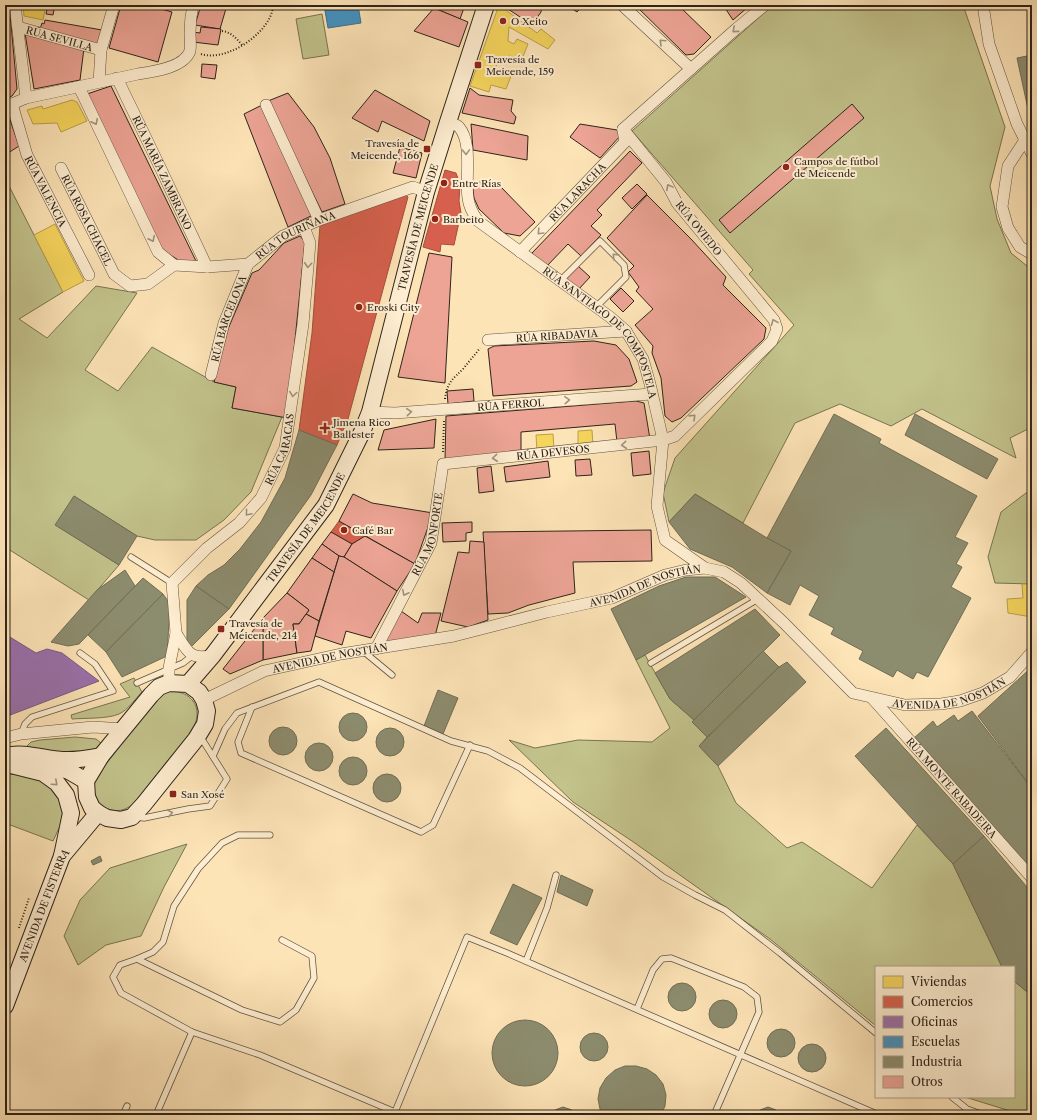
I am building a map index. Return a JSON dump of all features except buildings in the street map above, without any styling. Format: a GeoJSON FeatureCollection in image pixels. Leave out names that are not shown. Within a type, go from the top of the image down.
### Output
{"type":"FeatureCollection","features":[{"type":"Feature","properties":{"kind":"main road","name":"TRAVESÍA DE MEICENDE"},"geometry":{"type":"LineString","coordinates":[[188,684],[213,655],[326,505],[362,432],[370,412],[426,192],[486,5]]}},
{"type":"Feature","properties":{"kind":"main road"},"geometry":{"type":"LineString","coordinates":[[169,676],[188,684],[199,692],[204,700],[207,710],[205,724],[199,734],[132,817],[121,820],[107,818],[98,813],[92,808],[87,797],[86,781],[101,756],[151,695],[169,676]]}},
{"type":"Feature","properties":{"kind":"main road"},"geometry":{"type":"LineString","coordinates":[[6,761],[11,754],[66,760],[101,756]]}},
{"type":"Feature","properties":{"kind":"main road"},"geometry":{"type":"LineString","coordinates":[[6,761],[32,762],[49,765],[69,771],[86,781]]}},
{"type":"Feature","properties":{"kind":"main road"},"geometry":{"type":"LineString","coordinates":[[6,761],[43,773],[57,783],[66,795],[71,813],[62,856]]}},
{"type":"Feature","properties":{"kind":"main road","name":"AVENIDA DE FISTERRA"},"geometry":{"type":"LineString","coordinates":[[5,1006],[62,856],[98,813]]}},
{"type":"Feature","properties":{"kind":"street"},"geometry":{"type":"LineString","coordinates":[[15,5],[26,98]]}},
{"type":"Feature","properties":{"kind":"street"},"geometry":{"type":"LineString","coordinates":[[99,82],[101,50],[114,5]]}},
{"type":"Feature","properties":{"kind":"street"},"geometry":{"type":"LineString","coordinates":[[9,105],[26,98],[161,70],[183,60],[190,52],[191,14],[193,5]]}},
{"type":"Feature","properties":{"kind":"street"},"geometry":{"type":"LineString","coordinates":[[622,5],[691,69]]}},
{"type":"Feature","properties":{"kind":"street"},"geometry":{"type":"LineString","coordinates":[[623,129],[765,5]]}},
{"type":"Feature","properties":{"kind":"street"},"geometry":{"type":"LineString","coordinates":[[983,5],[989,44],[1017,124],[1032,154]]}},
{"type":"Feature","properties":{"kind":"street","name":"RÚA SEVILLA"},"geometry":{"type":"LineString","coordinates":[[18,27],[101,50]]}},
{"type":"Feature","properties":{"kind":"street","name":"RÚA MARÍA ZAMBRANO"},"geometry":{"type":"LineString","coordinates":[[117,78],[207,268]]}},
{"type":"Feature","properties":{"kind":"street"},"geometry":{"type":"LineString","coordinates":[[79,87],[158,252],[174,265]]}},
{"type":"Feature","properties":{"kind":"street","name":"RÚA VALENCIA"},"geometry":{"type":"LineString","coordinates":[[9,105],[27,155],[89,275]]}},
{"type":"Feature","properties":{"kind":"street"},"geometry":{"type":"LineString","coordinates":[[266,105],[319,220]]}},
{"type":"Feature","properties":{"kind":"street","name":"RÚA SANTIAGO DE COMPOSTELA"},"geometry":{"type":"LineString","coordinates":[[448,122],[458,126],[465,139],[468,199],[472,212],[478,221],[596,307],[626,331],[643,359],[663,440],[657,506],[665,540],[705,568]]}},
{"type":"Feature","properties":{"kind":"street","name":"RÚA LARACHA"},"geometry":{"type":"LineString","coordinates":[[520,252],[625,142],[623,129]]}},
{"type":"Feature","properties":{"kind":"street","name":"RÚA OVIEDO"},"geometry":{"type":"LineString","coordinates":[[623,129],[666,182],[677,203],[774,320],[777,329],[772,341],[675,436],[663,440]]}},
{"type":"Feature","properties":{"kind":"street"},"geometry":{"type":"LineString","coordinates":[[1025,140],[1008,166],[1002,207],[1008,228],[1020,247],[1032,254]]}},
{"type":"Feature","properties":{"kind":"street","name":"RÚA ROSA CHACEL"},"geometry":{"type":"LineString","coordinates":[[61,168],[114,274],[130,286],[148,284],[174,265]]}},
{"type":"Feature","properties":{"kind":"street","name":"RÚA TOURIÑANA"},"geometry":{"type":"LineString","coordinates":[[174,265],[207,268],[248,264],[284,236],[319,220],[413,187],[426,192]]}},
{"type":"Feature","properties":{"kind":"street","name":"RÚA CARACAS"},"geometry":{"type":"LineString","coordinates":[[172,583],[207,548],[239,523],[260,498],[285,448],[303,324],[310,250],[310,243],[304,227]]}},
{"type":"Feature","properties":{"kind":"street","name":"RÚA BARCELONA"},"geometry":{"type":"LineString","coordinates":[[211,375],[224,323],[248,264]]}},
{"type":"Feature","properties":{"kind":"street","name":"RÚA RIBADAVIA"},"geometry":{"type":"LineString","coordinates":[[488,340],[626,331]]}},
{"type":"Feature","properties":{"kind":"street","name":"RÚA FERROL"},"geometry":{"type":"LineString","coordinates":[[370,412],[394,413],[444,405],[651,394]]}},
{"type":"Feature","properties":{"kind":"street","name":"RÚA DEVESOS"},"geometry":{"type":"LineString","coordinates":[[443,464],[663,440]]}},
{"type":"Feature","properties":{"kind":"street","name":"RÚA MONFORTE"},"geometry":{"type":"LineString","coordinates":[[376,649],[430,543],[443,464]]}},
{"type":"Feature","properties":{"kind":"street","name":"AVENIDA DE NOSTIÁN"},"geometry":{"type":"LineString","coordinates":[[204,700],[264,672],[341,654],[454,636],[547,612],[612,598],[665,575],[705,568],[724,572],[742,583],[853,693],[872,698],[905,705],[941,704],[960,701],[983,693],[1010,676],[1032,652]]}},
{"type":"Feature","properties":{"kind":"street"},"geometry":{"type":"LineString","coordinates":[[169,676],[176,633],[172,583]]}},
{"type":"Feature","properties":{"kind":"street"},"geometry":{"type":"LineString","coordinates":[[176,633],[192,656],[202,658],[213,655]]}},
{"type":"Feature","properties":{"kind":"street","name":"RÚA MONTE RABADEIRA"},"geometry":{"type":"LineString","coordinates":[[872,698],[1032,878]]}},
{"type":"Feature","properties":{"kind":"street"},"geometry":{"type":"LineString","coordinates":[[5,738],[21,734],[93,727],[124,729]]}},
{"type":"Feature","properties":{"kind":"lane"},"geometry":{"type":"LineString","coordinates":[[560,281],[600,241],[624,265],[626,276],[596,307]]}},
{"type":"Feature","properties":{"kind":"lane"},"geometry":{"type":"LineString","coordinates":[[131,556],[172,583]]}},
{"type":"Feature","properties":{"kind":"lane"},"geometry":{"type":"LineString","coordinates":[[651,663],[758,599]]}},
{"type":"Feature","properties":{"kind":"lane"},"geometry":{"type":"LineString","coordinates":[[362,651],[392,674]]}},
{"type":"Feature","properties":{"kind":"lane"},"geometry":{"type":"LineString","coordinates":[[21,734],[24,724],[32,717],[113,691],[95,664],[80,653]]}},
{"type":"Feature","properties":{"kind":"lane"},"geometry":{"type":"LineString","coordinates":[[137,682],[169,676],[192,656]]}},
{"type":"Feature","properties":{"kind":"lane"},"geometry":{"type":"LineString","coordinates":[[213,756],[226,729],[237,713],[319,682],[451,741],[488,751],[520,768],[663,877],[725,910],[780,953],[875,1032]]}},
{"type":"Feature","properties":{"kind":"lane"},"geometry":{"type":"LineString","coordinates":[[252,707],[238,742],[241,753],[421,832],[433,825],[470,745]]}},
{"type":"Feature","properties":{"kind":"lane"},"geometry":{"type":"LineString","coordinates":[[132,817],[144,818],[210,806],[227,779],[199,734]]}},
{"type":"Feature","properties":{"kind":"lane"},"geometry":{"type":"LineString","coordinates":[[270,835],[238,835],[222,843],[198,869],[174,906],[163,942],[153,952],[120,965],[113,977],[121,993],[192,1032],[260,1055],[402,1115]]}},
{"type":"Feature","properties":{"kind":"lane"},"geometry":{"type":"LineString","coordinates":[[526,961],[547,908],[556,875]]}},
{"type":"Feature","properties":{"kind":"lane"},"geometry":{"type":"LineString","coordinates":[[395,1112],[467,937],[526,961],[879,1115]]}},
{"type":"Feature","properties":{"kind":"lane"},"geometry":{"type":"LineString","coordinates":[[137,959],[242,1010],[280,1022],[296,1010],[314,978],[312,956],[282,940]]}},
{"type":"Feature","properties":{"kind":"lane"},"geometry":{"type":"LineString","coordinates":[[637,1009],[653,970],[662,959],[671,958],[744,988],[757,997],[759,1012],[714,1115]]}},
{"type":"Feature","properties":{"kind":"lane"},"geometry":{"type":"LineString","coordinates":[[156,1115],[192,1032]]}},
{"type":"Feature","properties":{"kind":"lane"},"geometry":{"type":"LineString","coordinates":[[953,1098],[967,1108],[984,1115]]}},
{"type":"Feature","properties":{"kind":"lane"},"geometry":{"type":"LineString","coordinates":[[123,1115],[127,1106]]}},
{"type":"Feature","properties":{"kind":"path"},"geometry":{"type":"LineString","coordinates":[[190,52],[207,56],[219,55],[243,46],[268,22],[273,5]]}},
{"type":"Feature","properties":{"kind":"path"},"geometry":{"type":"LineString","coordinates":[[222,31],[227,32],[237,39],[243,46]]}},
{"type":"Feature","properties":{"kind":"path"},"geometry":{"type":"LineString","coordinates":[[443,464],[444,405],[446,389],[453,377],[488,340]]}},
{"type":"Feature","properties":{"kind":"green space"},"geometry":{"type":"Polygon","coordinates":[[[773,5],[963,5],[1005,127],[990,186],[997,219],[1011,253],[1032,270],[1032,427],[1010,438],[1016,458],[922,409],[891,426],[840,404],[795,423],[743,523],[695,494],[669,522],[663,493],[675,458],[794,325],[749,274],[753,270],[632,131],[773,5]]]}},
{"type":"Feature","properties":{"kind":"green space"},"geometry":{"type":"Polygon","coordinates":[[[322,14],[329,55],[303,59],[296,19],[322,14]]]}},
{"type":"Feature","properties":{"kind":"green space"},"geometry":{"type":"Polygon","coordinates":[[[5,178],[63,292],[19,319],[47,338],[96,286],[137,293],[85,370],[118,391],[152,347],[214,382],[236,387],[232,408],[282,417],[251,492],[224,520],[196,540],[155,540],[137,536],[74,496],[56,525],[119,565],[89,600],[5,547],[5,178]]]}},
{"type":"Feature","properties":{"kind":"green space"},"geometry":{"type":"Polygon","coordinates":[[[1032,492],[1032,584],[995,583],[988,557],[1001,512],[1026,493],[1032,492]]]}},
{"type":"Feature","properties":{"kind":"green space"},"geometry":{"type":"Polygon","coordinates":[[[645,655],[670,699],[694,720],[692,722],[707,737],[699,746],[718,766],[736,803],[787,848],[802,842],[872,888],[917,825],[953,864],[1002,966],[875,966],[875,1025],[770,939],[632,841],[573,802],[509,740],[535,748],[578,740],[652,742],[670,728],[636,660],[645,655]]]}},
{"type":"Feature","properties":{"kind":"green space"},"geometry":{"type":"Polygon","coordinates":[[[134,678],[142,692],[119,714],[109,717],[72,719],[71,715],[130,697],[120,684],[134,678]]]}},
{"type":"Feature","properties":{"kind":"green space"},"geometry":{"type":"Polygon","coordinates":[[[173,691],[186,695],[195,704],[197,715],[193,729],[133,804],[125,809],[117,811],[101,806],[94,792],[96,777],[158,697],[166,692],[173,691]]]}},
{"type":"Feature","properties":{"kind":"green space"},"geometry":{"type":"Polygon","coordinates":[[[75,737],[96,739],[101,743],[96,750],[67,754],[24,749],[31,742],[75,737]]]}},
{"type":"Feature","properties":{"kind":"green space"},"geometry":{"type":"Polygon","coordinates":[[[5,774],[28,775],[51,785],[59,799],[63,811],[60,826],[53,841],[5,823],[5,774]]]}},
{"type":"Feature","properties":{"kind":"green space"},"geometry":{"type":"Polygon","coordinates":[[[187,844],[164,887],[141,936],[106,945],[78,965],[64,936],[80,900],[110,868],[187,844]]]}},
{"type":"Feature","properties":{"kind":"green space"},"geometry":{"type":"Polygon","coordinates":[[[1015,982],[1032,996],[1032,1115],[1023,1115],[968,1098],[1015,1098],[1015,982]]]}},
{"type":"Feature","properties":{"kind":"place","name":"O Xeito"},"geometry":{"type":"Point","coordinates":[503,21]}},
{"type":"Feature","properties":{"kind":"place","name":"Travesía de Meicende, 159"},"geometry":{"type":"Point","coordinates":[478,65]}},
{"type":"Feature","properties":{"kind":"place","name":"Travesía de Meicende, 166"},"geometry":{"type":"Point","coordinates":[427,149]}},
{"type":"Feature","properties":{"kind":"place","name":"Campos de fútbol de Meicende"},"geometry":{"type":"Point","coordinates":[786,167]}},
{"type":"Feature","properties":{"kind":"place","name":"Entre Rías"},"geometry":{"type":"Point","coordinates":[444,183]}},
{"type":"Feature","properties":{"kind":"place","name":"Barbeito"},"geometry":{"type":"Point","coordinates":[435,219]}},
{"type":"Feature","properties":{"kind":"place","name":"Eroski City"},"geometry":{"type":"Point","coordinates":[359,307]}},
{"type":"Feature","properties":{"kind":"place","name":"Jimena Rico Ballester"},"geometry":{"type":"Point","coordinates":[325,428]}},
{"type":"Feature","properties":{"kind":"place","name":"Café Bar"},"geometry":{"type":"Point","coordinates":[344,530]}},
{"type":"Feature","properties":{"kind":"place","name":"Travesía de Meicende, 214"},"geometry":{"type":"Point","coordinates":[221,629]}},
{"type":"Feature","properties":{"kind":"place","name":"San Xosé"},"geometry":{"type":"Point","coordinates":[173,794]}}]}
